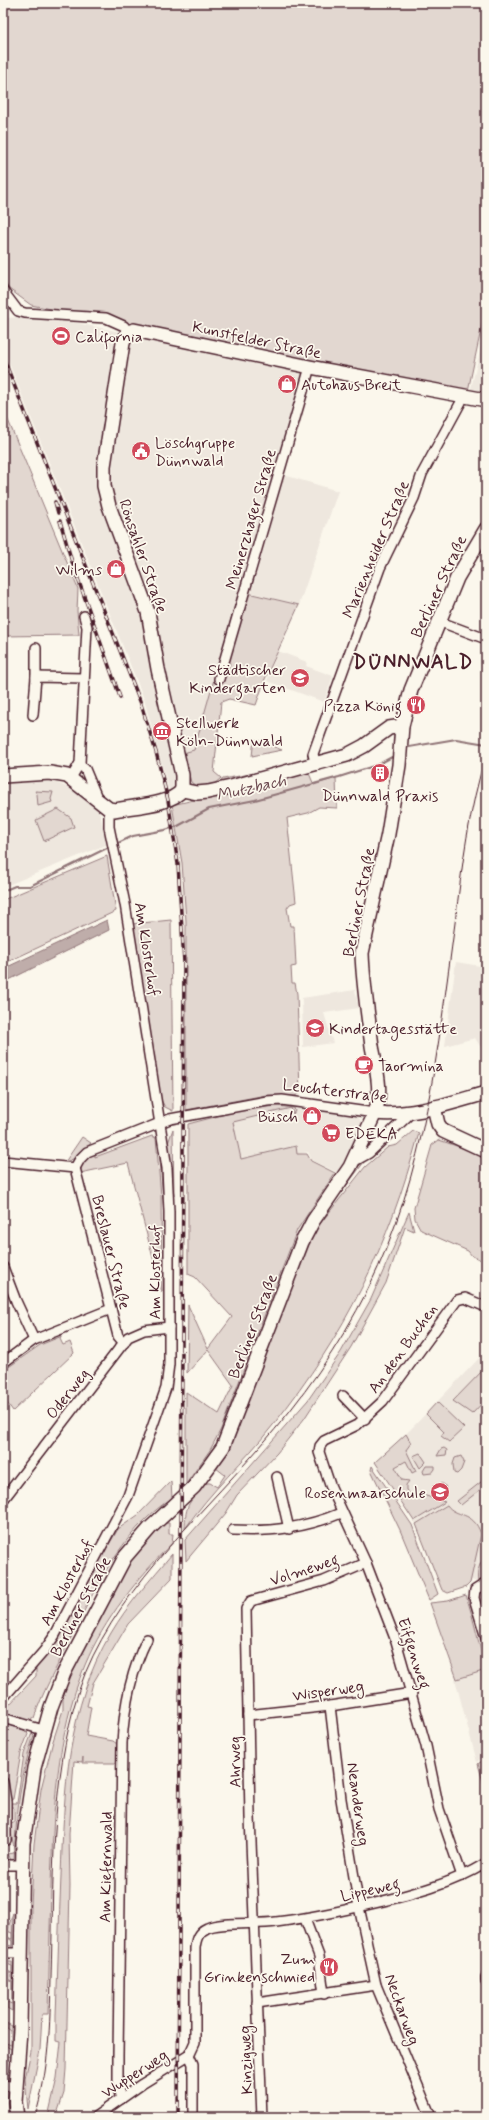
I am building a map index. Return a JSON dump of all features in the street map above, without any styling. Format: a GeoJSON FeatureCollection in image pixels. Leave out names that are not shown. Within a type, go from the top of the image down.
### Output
{"type":"FeatureCollection","features":[{"type":"Feature","properties":{"kind":"main road","name":"Kunstfelder Straße"},"geometry":{"type":"LineString","coordinates":[[128,332],[134,330],[310,367],[486,400]]}},
{"type":"Feature","properties":{"kind":"main road","name":"Rönsahler Straße"},"geometry":{"type":"LineString","coordinates":[[128,332],[123,343],[105,459],[104,486],[109,506],[148,612],[158,669],[182,775],[182,790]]}},
{"type":"Feature","properties":{"kind":"main road","name":"Berliner Straße"},"geometry":{"type":"LineString","coordinates":[[17,2117],[16,2087],[20,2052],[22,1865],[31,1786],[44,1730],[64,1673],[121,1563],[137,1540],[194,1487],[223,1446],[302,1242],[313,1221],[353,1162],[378,1105],[378,1082],[363,974],[362,953],[391,820],[402,726],[411,690],[438,621],[462,567],[486,529]]}},
{"type":"Feature","properties":{"kind":"main road"},"geometry":{"type":"LineString","coordinates":[[3,776],[50,773],[71,778],[104,805],[115,810],[168,800],[178,796],[182,790],[197,793],[208,792],[316,765],[348,755],[364,746],[389,728],[402,726]]}},
{"type":"Feature","properties":{"kind":"main road","name":"Leuchterstraße"},"geometry":{"type":"LineString","coordinates":[[375,1113],[394,1114],[412,1112],[486,1093]]}},
{"type":"Feature","properties":{"kind":"main road"},"geometry":{"type":"LineString","coordinates":[[434,1107],[438,1124],[443,1131],[486,1151]]}},
{"type":"Feature","properties":{"kind":"street"},"geometry":{"type":"LineString","coordinates":[[3,291],[18,311],[25,313],[106,318],[124,326],[128,332]]}},
{"type":"Feature","properties":{"kind":"street","name":"Meinerzhager Straße"},"geometry":{"type":"LineString","coordinates":[[219,679],[310,367]]}},
{"type":"Feature","properties":{"kind":"street","name":"Marienheider Straße"},"geometry":{"type":"LineString","coordinates":[[316,765],[313,754],[370,593],[391,544],[414,498],[422,474],[449,426],[462,396]]}},
{"type":"Feature","properties":{"kind":"street"},"geometry":{"type":"LineString","coordinates":[[71,778],[79,765],[86,627],[84,616]]}},
{"type":"Feature","properties":{"kind":"street"},"geometry":{"type":"LineString","coordinates":[[438,621],[486,639]]}},
{"type":"Feature","properties":{"kind":"street"},"geometry":{"type":"LineString","coordinates":[[33,715],[36,677],[36,648]]}},
{"type":"Feature","properties":{"kind":"street"},"geometry":{"type":"LineString","coordinates":[[36,677],[83,678]]}},
{"type":"Feature","properties":{"kind":"street","name":"Am Klosterhof"},"geometry":{"type":"LineString","coordinates":[[3,1698],[44,1651],[55,1635],[128,1496],[166,1388],[169,1364],[169,1196],[161,1124],[156,1107],[125,904],[104,805],[85,769],[79,765]]}},
{"type":"Feature","properties":{"kind":"street","name":"Leuchterstraße"},"geometry":{"type":"LineString","coordinates":[[75,1168],[80,1159],[87,1152],[161,1124],[183,1117],[252,1103],[282,1100],[375,1113]]}},
{"type":"Feature","properties":{"kind":"street","name":"Leuchterstraße"},"geometry":{"type":"LineString","coordinates":[[353,1162],[369,1153],[412,1112]]}},
{"type":"Feature","properties":{"kind":"street"},"geometry":{"type":"LineString","coordinates":[[3,1161],[75,1168]]}},
{"type":"Feature","properties":{"kind":"street","name":"Breslauer Straße"},"geometry":{"type":"LineString","coordinates":[[75,1168],[118,1336],[124,1343]]}},
{"type":"Feature","properties":{"kind":"street"},"geometry":{"type":"LineString","coordinates":[[3,1267],[16,1301],[34,1340]]}},
{"type":"Feature","properties":{"kind":"street","name":"An den Buchen"},"geometry":{"type":"LineString","coordinates":[[320,1446],[324,1441],[357,1425],[383,1401],[400,1381],[451,1306],[457,1300],[465,1298],[486,1307]]}},
{"type":"Feature","properties":{"kind":"street"},"geometry":{"type":"LineString","coordinates":[[3,1363],[34,1340],[111,1309]]}},
{"type":"Feature","properties":{"kind":"street","name":"Oderweg"},"geometry":{"type":"LineString","coordinates":[[3,1500],[124,1343],[134,1334],[144,1330],[169,1327]]}},
{"type":"Feature","properties":{"kind":"street"},"geometry":{"type":"LineString","coordinates":[[343,1396],[365,1419]]}},
{"type":"Feature","properties":{"kind":"street","name":"Eifgenweg"},"geometry":{"type":"LineString","coordinates":[[320,1446],[322,1463],[341,1513],[366,1564],[388,1616],[412,1693],[439,1809],[462,1876]]}},
{"type":"Feature","properties":{"kind":"street"},"geometry":{"type":"LineString","coordinates":[[277,1477],[289,1529]]}},
{"type":"Feature","properties":{"kind":"street"},"geometry":{"type":"LineString","coordinates":[[233,1530],[262,1531],[289,1529],[323,1521],[341,1513]]}},
{"type":"Feature","properties":{"kind":"street","name":"Volmeweg"},"geometry":{"type":"LineString","coordinates":[[251,1601],[324,1581],[366,1564]]}},
{"type":"Feature","properties":{"kind":"street"},"geometry":{"type":"LineString","coordinates":[[486,1583],[475,1590],[474,1598],[486,1638]]}},
{"type":"Feature","properties":{"kind":"street","name":"Ahrweg"},"geometry":{"type":"LineString","coordinates":[[251,1601],[246,1609],[257,2003]]}},
{"type":"Feature","properties":{"kind":"street","name":"Am Kiefernwald"},"geometry":{"type":"LineString","coordinates":[[120,2099],[118,2088],[118,2056],[122,1736],[130,1685],[147,1639]]}},
{"type":"Feature","properties":{"kind":"street","name":"Wisperweg"},"geometry":{"type":"LineString","coordinates":[[248,1715],[330,1706],[412,1693]]}},
{"type":"Feature","properties":{"kind":"street","name":"Neanderweg"},"geometry":{"type":"LineString","coordinates":[[330,1706],[341,1799],[359,1907]]}},
{"type":"Feature","properties":{"kind":"street"},"geometry":{"type":"LineString","coordinates":[[3,1718],[44,1730]]}},
{"type":"Feature","properties":{"kind":"street"},"geometry":{"type":"LineString","coordinates":[[3,1782],[6,1802],[6,1840]]}},
{"type":"Feature","properties":{"kind":"street","name":"Lippeweg"},"geometry":{"type":"LineString","coordinates":[[189,2055],[195,2042],[195,1948],[198,1936],[207,1927],[214,1925],[254,1924],[305,1919],[359,1907],[421,1892],[462,1876],[486,1863]]}},
{"type":"Feature","properties":{"kind":"street"},"geometry":{"type":"LineString","coordinates":[[3,1865],[22,1865]]}},
{"type":"Feature","properties":{"kind":"street","name":"Neckarweg"},"geometry":{"type":"LineString","coordinates":[[359,1907],[376,1985],[431,2117]]}},
{"type":"Feature","properties":{"kind":"street"},"geometry":{"type":"LineString","coordinates":[[305,1919],[319,1956],[324,1994]]}},
{"type":"Feature","properties":{"kind":"street"},"geometry":{"type":"LineString","coordinates":[[3,1953],[21,1953]]}},
{"type":"Feature","properties":{"kind":"street"},"geometry":{"type":"LineString","coordinates":[[257,2003],[376,1985]]}},
{"type":"Feature","properties":{"kind":"street","name":"Kinzigweg"},"geometry":{"type":"LineString","coordinates":[[257,2003],[262,2117]]}},
{"type":"Feature","properties":{"kind":"street"},"geometry":{"type":"LineString","coordinates":[[189,2055],[193,2064],[193,2117]]}},
{"type":"Feature","properties":{"kind":"street","name":"Wupperweg"},"geometry":{"type":"LineString","coordinates":[[95,2117],[104,2114],[120,2099],[189,2055]]}},
{"type":"Feature","properties":{"kind":"street"},"geometry":{"type":"LineString","coordinates":[[3,2085],[16,2087]]}},
{"type":"Feature","properties":{"kind":"shaded area"},"geometry":{"type":"Polygon","coordinates":[[[3,3],[486,3],[486,306],[468,391],[31,305],[9,289],[3,279],[3,3]]]}},
{"type":"Feature","properties":{"kind":"shaded area"},"geometry":{"type":"Polygon","coordinates":[[[25,317],[67,321],[304,370],[194,750],[183,753],[197,787],[170,794],[144,699],[3,348],[3,318],[25,317]]]}},
{"type":"Feature","properties":{"kind":"shaded area"},"geometry":{"type":"Polygon","coordinates":[[[486,331],[486,394],[470,392],[486,331]]]}},
{"type":"Feature","properties":{"kind":"shaded area"},"geometry":{"type":"Polygon","coordinates":[[[3,408],[78,589],[77,611],[79,635],[3,636],[3,408]]]}},
{"type":"Feature","properties":{"kind":"shaded area"},"geometry":{"type":"Polygon","coordinates":[[[284,475],[338,491],[299,605],[251,593],[284,475]]]}},
{"type":"Feature","properties":{"kind":"shaded area"},"geometry":{"type":"Polygon","coordinates":[[[239,591],[299,605],[265,679],[256,705],[229,699],[221,702],[214,772],[221,778],[213,785],[197,787],[191,782],[183,753],[194,750],[239,591]]]}},
{"type":"Feature","properties":{"kind":"shaded area","name":"Städtischer Kindergarten"},"geometry":{"type":"Polygon","coordinates":[[[278,651],[307,662],[306,666],[333,676],[324,702],[267,681],[278,651]]]}},
{"type":"Feature","properties":{"kind":"shaded area"},"geometry":{"type":"Polygon","coordinates":[[[254,739],[282,750],[252,756],[254,739]]]}},
{"type":"Feature","properties":{"kind":"shaded area"},"geometry":{"type":"Polygon","coordinates":[[[299,765],[216,784],[223,779],[299,765]]]}},
{"type":"Feature","properties":{"kind":"shaded area"},"geometry":{"type":"Polygon","coordinates":[[[308,771],[314,785],[336,778],[337,808],[319,807],[308,813],[287,818],[296,902],[290,904],[287,908],[290,926],[294,926],[296,966],[291,967],[292,983],[295,983],[297,994],[300,1093],[295,1096],[266,1095],[186,1110],[186,921],[182,863],[172,805],[256,786],[308,771]]]}},
{"type":"Feature","properties":{"kind":"shaded area"},"geometry":{"type":"Polygon","coordinates":[[[49,779],[73,790],[99,811],[108,844],[3,887],[3,782],[49,779]]]}},
{"type":"Feature","properties":{"kind":"shaded area"},"geometry":{"type":"Polygon","coordinates":[[[35,791],[53,792],[51,799],[52,802],[38,806],[37,794],[35,791]]]}},
{"type":"Feature","properties":{"kind":"shaded area"},"geometry":{"type":"Polygon","coordinates":[[[58,809],[71,818],[74,827],[44,841],[36,820],[58,809]]]}},
{"type":"Feature","properties":{"kind":"shaded area"},"geometry":{"type":"Polygon","coordinates":[[[107,856],[116,911],[3,964],[3,900],[107,856]]]}},
{"type":"Feature","properties":{"kind":"shaded area"},"geometry":{"type":"Polygon","coordinates":[[[107,920],[109,930],[3,983],[3,969],[107,920]]]}},
{"type":"Feature","properties":{"kind":"shaded area"},"geometry":{"type":"Polygon","coordinates":[[[171,920],[173,1111],[165,1107],[161,1100],[132,924],[171,920]]]}},
{"type":"Feature","properties":{"kind":"shaded area"},"geometry":{"type":"Polygon","coordinates":[[[456,962],[486,967],[486,1055],[475,1038],[445,1046],[456,962]]]}},
{"type":"Feature","properties":{"kind":"shaded area","name":"Kindertagesstätte"},"geometry":{"type":"Polygon","coordinates":[[[355,990],[359,1008],[324,1013],[333,1043],[303,1047],[302,998],[355,990]]]}},
{"type":"Feature","properties":{"kind":"shaded area"},"geometry":{"type":"Polygon","coordinates":[[[278,1106],[294,1108],[295,1111],[293,1114],[291,1108],[233,1122],[241,1159],[296,1146],[297,1154],[307,1154],[311,1161],[335,1173],[297,1230],[221,1429],[210,1450],[186,1484],[186,1392],[219,1414],[233,1385],[208,1350],[187,1373],[188,1305],[208,1349],[232,1317],[195,1277],[188,1274],[188,1124],[245,1109],[278,1106]]]}},
{"type":"Feature","properties":{"kind":"shaded area"},"geometry":{"type":"Polygon","coordinates":[[[294,1107],[358,1116],[363,1125],[342,1169],[336,1172],[312,1160],[308,1152],[234,1169],[223,1124],[294,1107]]]}},
{"type":"Feature","properties":{"kind":"shaded area"},"geometry":{"type":"Polygon","coordinates":[[[173,1129],[174,1196],[168,1143],[173,1129]]]}},
{"type":"Feature","properties":{"kind":"shaded area"},"geometry":{"type":"Polygon","coordinates":[[[413,1131],[419,1133],[394,1214],[379,1251],[344,1322],[323,1356],[273,1425],[205,1502],[185,1529],[185,1520],[189,1503],[205,1483],[210,1483],[217,1487],[225,1475],[216,1468],[223,1458],[312,1234],[365,1167],[388,1147],[397,1145],[413,1131]]]}},
{"type":"Feature","properties":{"kind":"shaded area"},"geometry":{"type":"Polygon","coordinates":[[[152,1136],[156,1138],[161,1196],[162,1292],[128,1163],[80,1173],[82,1164],[91,1156],[95,1154],[95,1157],[152,1136]]]}},
{"type":"Feature","properties":{"kind":"shaded area"},"geometry":{"type":"Polygon","coordinates":[[[82,1137],[91,1143],[73,1159],[65,1162],[82,1137]]]}},
{"type":"Feature","properties":{"kind":"shaded area"},"geometry":{"type":"Polygon","coordinates":[[[439,1140],[486,1156],[486,1262],[472,1256],[468,1251],[421,1230],[415,1219],[414,1208],[432,1145],[439,1140]]]}},
{"type":"Feature","properties":{"kind":"shaded area"},"geometry":{"type":"Polygon","coordinates":[[[159,1147],[164,1168],[166,1315],[164,1318],[164,1212],[159,1147]]]}},
{"type":"Feature","properties":{"kind":"shaded area"},"geometry":{"type":"Polygon","coordinates":[[[364,1162],[311,1233],[354,1170],[364,1162]]]}},
{"type":"Feature","properties":{"kind":"shaded area"},"geometry":{"type":"Polygon","coordinates":[[[409,1212],[414,1231],[405,1227],[386,1283],[351,1347],[304,1419],[277,1453],[237,1495],[226,1513],[186,1561],[185,1540],[308,1400],[341,1352],[371,1299],[409,1212]]]}},
{"type":"Feature","properties":{"kind":"shaded area"},"geometry":{"type":"Polygon","coordinates":[[[62,1336],[60,1339],[63,1345],[70,1342],[74,1353],[13,1411],[3,1397],[3,1371],[40,1345],[62,1336]]]}},
{"type":"Feature","properties":{"kind":"shaded area","name":"Rosenmaarschule"},"geometry":{"type":"Polygon","coordinates":[[[486,1351],[486,1571],[482,1573],[484,1579],[478,1582],[471,1580],[466,1587],[448,1593],[442,1590],[415,1522],[375,1462],[410,1430],[486,1351]]]}},
{"type":"Feature","properties":{"kind":"shaded area"},"geometry":{"type":"Polygon","coordinates":[[[486,1367],[486,1399],[472,1414],[453,1401],[486,1367]]]}},
{"type":"Feature","properties":{"kind":"shaded area"},"geometry":{"type":"Polygon","coordinates":[[[437,1402],[464,1428],[449,1442],[441,1436],[444,1432],[426,1414],[437,1402]]]}},
{"type":"Feature","properties":{"kind":"shaded area"},"geometry":{"type":"Polygon","coordinates":[[[406,1434],[411,1443],[406,1450],[416,1471],[412,1473],[406,1461],[395,1467],[402,1480],[409,1481],[406,1485],[406,1490],[413,1496],[426,1496],[445,1502],[414,1521],[375,1462],[406,1434]]]}},
{"type":"Feature","properties":{"kind":"shaded area"},"geometry":{"type":"Polygon","coordinates":[[[444,1448],[447,1450],[446,1455],[437,1456],[441,1449],[444,1448]]]}},
{"type":"Feature","properties":{"kind":"shaded area"},"geometry":{"type":"Polygon","coordinates":[[[420,1453],[426,1462],[420,1468],[413,1456],[420,1453]]]}},
{"type":"Feature","properties":{"kind":"shaded area"},"geometry":{"type":"Polygon","coordinates":[[[461,1456],[464,1462],[461,1470],[457,1474],[454,1473],[453,1464],[455,1458],[461,1456]]]}},
{"type":"Feature","properties":{"kind":"shaded area"},"geometry":{"type":"Polygon","coordinates":[[[372,1466],[412,1525],[438,1594],[429,1600],[400,1530],[371,1470],[372,1466]]]}},
{"type":"Feature","properties":{"kind":"shaded area"},"geometry":{"type":"Polygon","coordinates":[[[426,1466],[435,1466],[435,1469],[432,1473],[424,1474],[423,1471],[426,1466]]]}},
{"type":"Feature","properties":{"kind":"shaded area"},"geometry":{"type":"Polygon","coordinates":[[[486,1478],[486,1485],[461,1505],[457,1501],[486,1478]]]}},
{"type":"Feature","properties":{"kind":"shaded area"},"geometry":{"type":"Polygon","coordinates":[[[171,1481],[172,1498],[153,1512],[137,1528],[110,1564],[98,1584],[49,1681],[34,1718],[30,1720],[4,1712],[3,1705],[9,1705],[36,1676],[36,1666],[63,1630],[95,1568],[118,1529],[138,1515],[171,1481]]]}},
{"type":"Feature","properties":{"kind":"shaded area"},"geometry":{"type":"Polygon","coordinates":[[[441,1483],[446,1488],[441,1493],[436,1488],[441,1483]]]}},
{"type":"Feature","properties":{"kind":"shaded area"},"geometry":{"type":"Polygon","coordinates":[[[447,1505],[455,1512],[474,1521],[481,1534],[470,1583],[466,1587],[448,1593],[442,1590],[416,1524],[447,1505]]]}},
{"type":"Feature","properties":{"kind":"shaded area"},"geometry":{"type":"Polygon","coordinates":[[[165,1523],[169,1523],[169,1534],[173,1534],[172,1543],[147,1570],[123,1600],[102,1631],[85,1665],[75,1692],[68,1719],[58,1774],[53,1831],[48,2014],[42,2014],[40,2050],[28,2109],[25,2079],[31,2051],[31,1906],[34,1844],[41,1789],[53,1741],[63,1710],[63,1693],[75,1665],[126,1566],[154,1533],[165,1523]]]}},
{"type":"Feature","properties":{"kind":"shaded area"},"geometry":{"type":"Polygon","coordinates":[[[172,1554],[172,1578],[128,1624],[93,1683],[87,1706],[91,1707],[86,1736],[113,1741],[117,1744],[117,1763],[83,1763],[83,1757],[82,1762],[74,1761],[69,1834],[70,1885],[66,2069],[64,2093],[56,2117],[48,2117],[57,2078],[61,2042],[56,2041],[56,2015],[62,1844],[67,1781],[77,1720],[85,1690],[96,1661],[111,1633],[132,1602],[172,1554]]]}},
{"type":"Feature","properties":{"kind":"shaded area"},"geometry":{"type":"Polygon","coordinates":[[[486,1554],[486,1571],[482,1573],[484,1579],[478,1582],[479,1567],[486,1554]]]}},
{"type":"Feature","properties":{"kind":"shaded area"},"geometry":{"type":"Polygon","coordinates":[[[466,1595],[486,1670],[457,1679],[430,1603],[448,1601],[466,1595]]]}},
{"type":"Feature","properties":{"kind":"shaded area"},"geometry":{"type":"Polygon","coordinates":[[[486,1670],[486,1755],[477,1762],[455,1679],[486,1670]]]}},
{"type":"Feature","properties":{"kind":"shaded area"},"geometry":{"type":"Polygon","coordinates":[[[5,1724],[24,1730],[28,1734],[21,1753],[13,1799],[9,1800],[3,1767],[3,1725],[5,1724]]]}},
{"type":"Feature","properties":{"kind":"shaded area"},"geometry":{"type":"Polygon","coordinates":[[[32,1733],[34,1735],[22,1781],[14,1860],[11,1860],[8,1854],[14,1853],[14,1849],[9,1821],[14,1823],[14,1808],[9,1805],[9,1803],[17,1803],[24,1754],[32,1733]]]}},
{"type":"Feature","properties":{"kind":"shaded area"},"geometry":{"type":"Polygon","coordinates":[[[35,1739],[17,1838],[28,1762],[35,1739]]]}},
{"type":"Feature","properties":{"kind":"shaded area"},"geometry":{"type":"Polygon","coordinates":[[[486,1758],[486,1774],[483,1776],[486,1780],[486,1792],[478,1764],[486,1758]]]}},
{"type":"Feature","properties":{"kind":"shaded area"},"geometry":{"type":"Polygon","coordinates":[[[13,1913],[12,1949],[7,1947],[7,1945],[12,1946],[12,1941],[7,1937],[12,1939],[12,1933],[7,1931],[13,1913]]]}},
{"type":"Feature","properties":{"kind":"shaded area"},"geometry":{"type":"Polygon","coordinates":[[[7,1962],[12,1962],[12,1966],[7,1964],[7,1962]]]}},
{"type":"Feature","properties":{"kind":"shaded area"},"geometry":{"type":"Polygon","coordinates":[[[7,1971],[12,1973],[12,1981],[7,1979],[7,1971]]]}},
{"type":"Feature","properties":{"kind":"shaded area"},"geometry":{"type":"Polygon","coordinates":[[[7,2002],[12,2004],[12,2011],[7,2008],[7,2002]]]}},
{"type":"Feature","properties":{"kind":"shaded area"},"geometry":{"type":"Polygon","coordinates":[[[6,2023],[12,2026],[12,2080],[8,2081],[6,2073],[11,2076],[11,2061],[6,2059],[6,2055],[11,2057],[11,2049],[6,2046],[6,2043],[11,2045],[11,2031],[7,2028],[6,2023]]]}},
{"type":"Feature","properties":{"kind":"waterway","name":"Mutzbach"},"geometry":{"type":"LineString","coordinates":[[409,747],[456,739],[486,744]]}},
{"type":"Feature","properties":{"kind":"waterway","name":"Mutzbach"},"geometry":{"type":"LineString","coordinates":[[118,843],[133,836],[178,826],[209,809],[255,800],[339,777],[377,765],[392,757]]}},
{"type":"Feature","properties":{"kind":"waterway","name":"Mutzbach"},"geometry":{"type":"LineString","coordinates":[[3,891],[15,886],[30,886],[107,848]]}},
{"type":"Feature","properties":{"kind":"tram line"},"geometry":{"type":"LineString","coordinates":[[35,2117],[40,2100],[48,2048],[51,1995],[53,1869],[58,1796],[62,1760],[69,1725],[79,1690],[93,1656],[111,1623],[133,1592],[157,1561],[259,1448],[290,1411],[319,1372],[357,1310],[388,1244],[404,1199],[417,1154],[427,1109],[442,1018],[460,880],[475,796],[486,755]]}},
{"type":"Feature","properties":{"kind":"railway"},"geometry":{"type":"LineString","coordinates":[[3,357],[140,701],[156,752],[168,800],[178,864],[184,963],[178,2117]]}},
{"type":"Feature","properties":{"kind":"railway"},"geometry":{"type":"LineString","coordinates":[[55,502],[58,513]]}},
{"type":"Feature","properties":{"kind":"railway"},"geometry":{"type":"LineString","coordinates":[[60,521],[72,562],[120,697]]}},
{"type":"Feature","properties":{"kind":"place","name":"California"},"geometry":{"type":"Point","coordinates":[61,336]}},
{"type":"Feature","properties":{"kind":"place","name":"Autohaus Breit"},"geometry":{"type":"Point","coordinates":[287,384]}},
{"type":"Feature","properties":{"kind":"place","name":"Löschgruppe Dünnwald"},"geometry":{"type":"Point","coordinates":[141,451]}},
{"type":"Feature","properties":{"kind":"place","name":"Wilms"},"geometry":{"type":"Point","coordinates":[116,569]}},
{"type":"Feature","properties":{"kind":"place","name":"Städtischer Kindergarten"},"geometry":{"type":"Point","coordinates":[300,678]}},
{"type":"Feature","properties":{"kind":"place","name":"Pizza König"},"geometry":{"type":"Point","coordinates":[416,705]}},
{"type":"Feature","properties":{"kind":"place","name":"Stellwerk Köln-Dünnwald"},"geometry":{"type":"Point","coordinates":[162,731]}},
{"type":"Feature","properties":{"kind":"place","name":"Dünnwald Praxis"},"geometry":{"type":"Point","coordinates":[380,773]}},
{"type":"Feature","properties":{"kind":"place","name":"Kindertagesstätte"},"geometry":{"type":"Point","coordinates":[315,1028]}},
{"type":"Feature","properties":{"kind":"place","name":"Taormina"},"geometry":{"type":"Point","coordinates":[364,1065]}},
{"type":"Feature","properties":{"kind":"place","name":"Büsch"},"geometry":{"type":"Point","coordinates":[312,1116]}},
{"type":"Feature","properties":{"kind":"place","name":"EDEKA"},"geometry":{"type":"Point","coordinates":[331,1133]}},
{"type":"Feature","properties":{"kind":"place","name":"Rosenmaarschule"},"geometry":{"type":"Point","coordinates":[440,1492]}},
{"type":"Feature","properties":{"kind":"place","name":"Zum Grinkenschmied"},"geometry":{"type":"Point","coordinates":[329,1967]}},
{"type":"Feature","properties":{"kind":"district","name":"DÜNNWALD"},"geometry":{"type":"Point","coordinates":[413,661]}}]}
